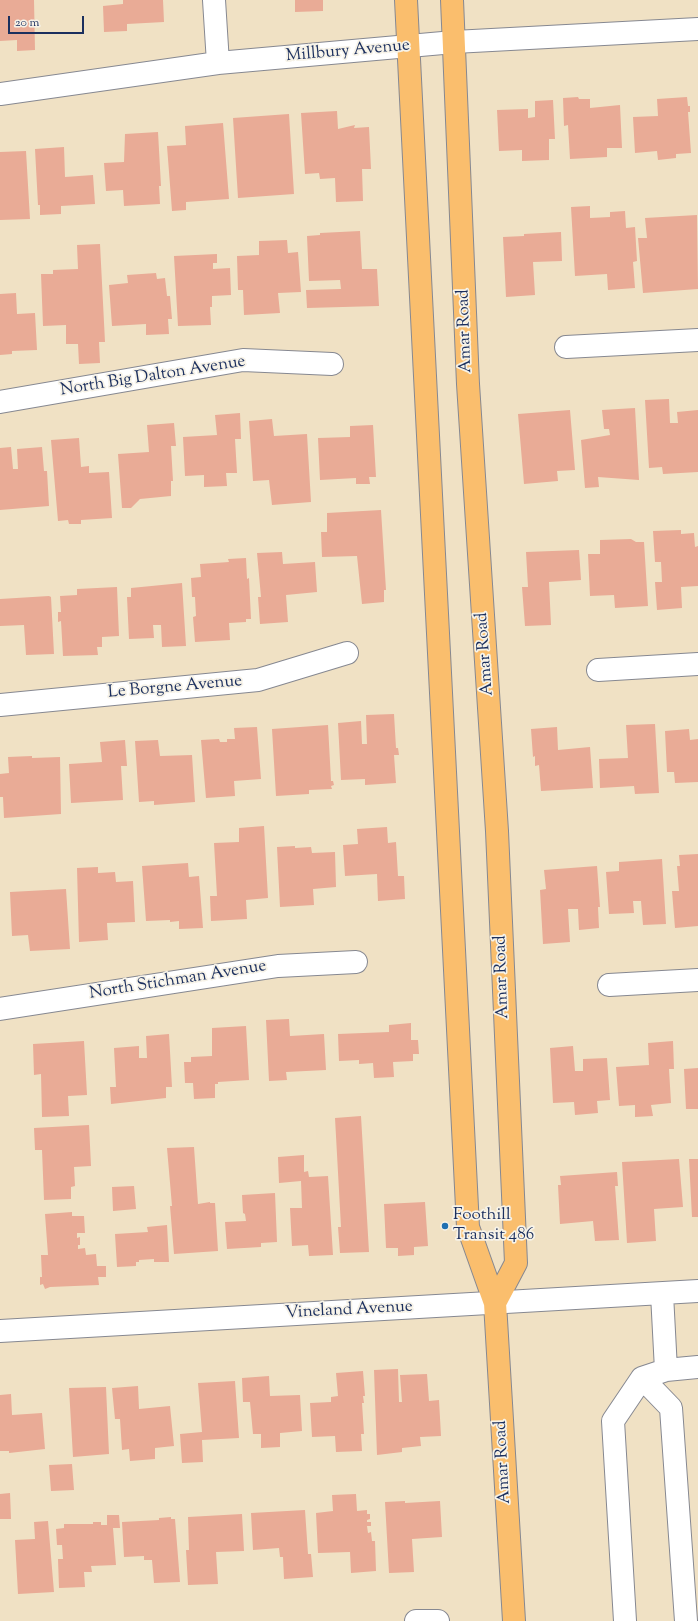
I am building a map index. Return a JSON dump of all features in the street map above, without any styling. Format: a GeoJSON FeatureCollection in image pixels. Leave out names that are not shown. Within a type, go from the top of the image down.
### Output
{"type":"FeatureCollection","features":[{"type":"Feature","properties":{"kind":"main road","name":"Amar Road"},"geometry":{"type":"LineString","coordinates":[[406,0],[468,1227],[495,1303],[514,1621]]}},
{"type":"Feature","properties":{"kind":"main road","name":"Amar Road"},"geometry":{"type":"LineString","coordinates":[[452,0],[468,376],[497,831],[516,1263],[495,1303]]}},
{"type":"Feature","properties":{"kind":"street"},"geometry":{"type":"LineString","coordinates":[[214,0],[218,63]]}},
{"type":"Feature","properties":{"kind":"street","name":"Millbury Avenue"},"geometry":{"type":"LineString","coordinates":[[0,94],[218,63],[454,42],[698,29]]}},
{"type":"Feature","properties":{"kind":"street"},"geometry":{"type":"LineString","coordinates":[[566,347],[698,340]]}},
{"type":"Feature","properties":{"kind":"street","name":"North Big Dalton Avenue"},"geometry":{"type":"LineString","coordinates":[[0,402],[243,360],[332,364]]}},
{"type":"Feature","properties":{"kind":"street","name":"Le Borgne Avenue"},"geometry":{"type":"LineString","coordinates":[[0,705],[258,680],[347,653]]}},
{"type":"Feature","properties":{"kind":"street"},"geometry":{"type":"LineString","coordinates":[[598,670],[698,664]]}},
{"type":"Feature","properties":{"kind":"street","name":"North Stichman Avenue"},"geometry":{"type":"LineString","coordinates":[[0,1009],[278,966],[356,962]]}},
{"type":"Feature","properties":{"kind":"street"},"geometry":{"type":"LineString","coordinates":[[609,985],[698,980]]}},
{"type":"Feature","properties":{"kind":"street","name":"Vineland Avenue"},"geometry":{"type":"LineString","coordinates":[[0,1331],[698,1292]]}},
{"type":"Feature","properties":{"kind":"street"},"geometry":{"type":"LineString","coordinates":[[662,1294],[666,1370]]}},
{"type":"Feature","properties":{"kind":"street"},"geometry":{"type":"LineString","coordinates":[[625,1621],[613,1422],[642,1378],[666,1370],[698,1368]]}},
{"type":"Feature","properties":{"kind":"street"},"geometry":{"type":"LineString","coordinates":[[642,1378],[671,1408],[686,1621]]}},
{"type":"Feature","properties":{"kind":"street"},"geometry":{"type":"LineString","coordinates":[[416,1621],[438,1620]]}},
{"type":"Feature","properties":{"kind":"building"},"geometry":{"type":"Polygon","coordinates":[[[0,0],[34,0],[35,50],[17,51],[17,40],[0,41],[0,0]]]}},
{"type":"Feature","properties":{"kind":"building"},"geometry":{"type":"Polygon","coordinates":[[[123,0],[163,0],[164,22],[127,24],[127,31],[104,32],[103,6],[123,4],[123,0]]]}},
{"type":"Feature","properties":{"kind":"building"},"geometry":{"type":"Polygon","coordinates":[[[295,0],[323,0],[323,11],[295,12],[295,0]]]}},
{"type":"Feature","properties":{"kind":"building"},"geometry":{"type":"Polygon","coordinates":[[[578,97],[579,99],[590,99],[590,108],[620,105],[622,148],[607,148],[607,157],[570,159],[568,125],[564,126],[563,98],[578,97]]]}},
{"type":"Feature","properties":{"kind":"building"},"geometry":{"type":"Polygon","coordinates":[[[687,97],[688,106],[690,106],[690,112],[688,112],[691,153],[676,154],[676,158],[658,160],[657,151],[635,153],[633,117],[658,116],[657,99],[687,97]]]}},
{"type":"Feature","properties":{"kind":"building"},"geometry":{"type":"Polygon","coordinates":[[[553,100],[555,139],[549,139],[549,160],[522,161],[522,150],[499,151],[497,110],[528,109],[528,118],[535,117],[535,101],[553,100]]]}},
{"type":"Feature","properties":{"kind":"building"},"geometry":{"type":"Polygon","coordinates":[[[337,111],[338,129],[355,125],[354,128],[369,127],[371,169],[362,169],[363,201],[336,202],[335,178],[320,179],[319,173],[305,174],[301,113],[337,111]]]}},
{"type":"Feature","properties":{"kind":"building"},"geometry":{"type":"Polygon","coordinates":[[[289,114],[294,194],[238,198],[233,118],[289,114]]]}},
{"type":"Feature","properties":{"kind":"building"},"geometry":{"type":"Polygon","coordinates":[[[223,123],[229,199],[186,202],[186,210],[172,211],[167,146],[186,145],[185,126],[223,123]]]}},
{"type":"Feature","properties":{"kind":"building"},"geometry":{"type":"Polygon","coordinates":[[[158,132],[161,186],[159,186],[160,204],[124,206],[123,190],[106,191],[104,163],[124,162],[125,134],[158,132]]]}},
{"type":"Feature","properties":{"kind":"building"},"geometry":{"type":"Polygon","coordinates":[[[64,147],[65,177],[93,175],[95,204],[61,206],[61,214],[40,215],[40,205],[38,205],[35,149],[64,147]]]}},
{"type":"Feature","properties":{"kind":"building"},"geometry":{"type":"Polygon","coordinates":[[[26,151],[30,219],[0,220],[0,152],[26,151]]]}},
{"type":"Feature","properties":{"kind":"building"},"geometry":{"type":"Polygon","coordinates":[[[590,206],[590,218],[610,217],[610,212],[625,211],[626,228],[635,227],[637,261],[633,262],[635,288],[608,290],[607,274],[575,276],[571,207],[590,206]]]}},
{"type":"Feature","properties":{"kind":"building"},"geometry":{"type":"Polygon","coordinates":[[[697,215],[698,289],[643,293],[638,238],[647,238],[645,218],[697,215]]]}},
{"type":"Feature","properties":{"kind":"building"},"geometry":{"type":"Polygon","coordinates":[[[360,231],[362,269],[377,269],[379,306],[307,308],[306,290],[341,289],[340,280],[309,281],[307,236],[320,235],[320,233],[360,231]]]}},
{"type":"Feature","properties":{"kind":"building"},"geometry":{"type":"Polygon","coordinates":[[[561,232],[562,261],[533,262],[535,295],[506,297],[503,237],[561,232]]]}},
{"type":"Feature","properties":{"kind":"building"},"geometry":{"type":"Polygon","coordinates":[[[287,240],[288,253],[298,252],[301,292],[278,293],[280,313],[244,315],[243,290],[238,290],[237,256],[259,255],[259,241],[287,240]]]}},
{"type":"Feature","properties":{"kind":"building"},"geometry":{"type":"Polygon","coordinates":[[[100,244],[105,342],[99,342],[100,363],[79,364],[78,344],[66,344],[66,325],[43,326],[41,274],[53,274],[53,270],[78,269],[77,245],[100,244]]]}},
{"type":"Feature","properties":{"kind":"building"},"geometry":{"type":"Polygon","coordinates":[[[217,254],[217,263],[213,263],[213,269],[230,268],[231,295],[212,296],[212,307],[210,307],[211,325],[178,326],[174,256],[217,254]]]}},
{"type":"Feature","properties":{"kind":"building"},"geometry":{"type":"Polygon","coordinates":[[[156,273],[157,279],[165,278],[167,296],[170,296],[172,319],[168,319],[169,334],[146,335],[146,324],[112,326],[109,285],[128,283],[127,275],[156,273]]]}},
{"type":"Feature","properties":{"kind":"building"},"geometry":{"type":"Polygon","coordinates":[[[16,293],[17,314],[35,313],[37,350],[12,351],[12,354],[0,355],[0,294],[16,293]]]}},
{"type":"Feature","properties":{"kind":"building"},"geometry":{"type":"Polygon","coordinates":[[[669,399],[670,423],[678,423],[677,412],[698,410],[698,472],[663,474],[662,467],[649,468],[645,400],[669,399]]]}},
{"type":"Feature","properties":{"kind":"building"},"geometry":{"type":"Polygon","coordinates":[[[635,408],[639,480],[598,477],[599,487],[585,488],[581,440],[610,435],[609,429],[604,429],[602,410],[635,408]]]}},
{"type":"Feature","properties":{"kind":"building"},"geometry":{"type":"Polygon","coordinates":[[[570,410],[575,470],[557,471],[558,481],[524,484],[518,414],[570,410]]]}},
{"type":"Feature","properties":{"kind":"building"},"geometry":{"type":"Polygon","coordinates":[[[240,413],[241,439],[235,439],[237,473],[226,473],[227,486],[204,487],[204,475],[185,476],[183,437],[217,435],[215,415],[240,413]]]}},
{"type":"Feature","properties":{"kind":"building"},"geometry":{"type":"Polygon","coordinates":[[[272,419],[274,436],[307,434],[311,502],[272,505],[269,480],[253,481],[249,421],[272,419]]]}},
{"type":"Feature","properties":{"kind":"building"},"geometry":{"type":"Polygon","coordinates":[[[174,423],[176,446],[171,446],[173,481],[171,481],[171,496],[140,499],[131,508],[122,508],[118,454],[149,452],[147,425],[174,423]]]}},
{"type":"Feature","properties":{"kind":"building"},"geometry":{"type":"Polygon","coordinates":[[[373,425],[376,477],[369,477],[370,484],[356,484],[356,478],[320,480],[318,438],[350,437],[350,426],[373,425]]]}},
{"type":"Feature","properties":{"kind":"building"},"geometry":{"type":"Polygon","coordinates":[[[79,438],[81,467],[89,466],[89,473],[109,472],[112,518],[81,520],[81,524],[69,524],[68,520],[58,521],[51,440],[79,438]]]}},
{"type":"Feature","properties":{"kind":"building"},"geometry":{"type":"Polygon","coordinates":[[[11,447],[13,469],[18,469],[17,449],[42,447],[44,471],[47,471],[49,506],[0,510],[0,448],[11,447]]]}},
{"type":"Feature","properties":{"kind":"building"},"geometry":{"type":"Polygon","coordinates":[[[381,510],[386,590],[384,590],[384,602],[362,604],[357,556],[322,557],[321,532],[327,532],[327,513],[381,510]]]}},
{"type":"Feature","properties":{"kind":"building"},"geometry":{"type":"Polygon","coordinates":[[[681,530],[681,534],[694,533],[695,547],[698,546],[698,586],[681,587],[682,608],[657,610],[655,582],[662,582],[661,562],[655,562],[653,531],[681,530]]]}},
{"type":"Feature","properties":{"kind":"building"},"geometry":{"type":"Polygon","coordinates":[[[631,539],[636,542],[644,542],[648,606],[615,608],[614,595],[590,596],[588,554],[600,554],[600,540],[631,539]]]}},
{"type":"Feature","properties":{"kind":"building"},"geometry":{"type":"Polygon","coordinates":[[[579,550],[581,580],[549,582],[551,625],[525,626],[522,587],[528,587],[526,552],[579,550]]]}},
{"type":"Feature","properties":{"kind":"building"},"geometry":{"type":"Polygon","coordinates":[[[282,552],[283,564],[315,562],[317,592],[286,595],[288,622],[260,624],[258,597],[261,597],[257,553],[282,552]]]}},
{"type":"Feature","properties":{"kind":"building"},"geometry":{"type":"Polygon","coordinates":[[[246,558],[247,579],[249,578],[251,619],[246,619],[246,622],[229,623],[230,640],[195,642],[193,617],[196,616],[195,597],[192,597],[191,578],[201,577],[200,564],[229,562],[228,559],[246,558]]]}},
{"type":"Feature","properties":{"kind":"building"},"geometry":{"type":"Polygon","coordinates":[[[182,583],[186,646],[162,647],[161,625],[153,625],[154,638],[129,639],[127,597],[131,597],[131,588],[182,583]]]}},
{"type":"Feature","properties":{"kind":"building"},"geometry":{"type":"Polygon","coordinates":[[[117,587],[119,636],[102,637],[102,647],[97,647],[98,655],[63,656],[61,621],[58,622],[58,612],[61,612],[60,596],[77,595],[77,589],[117,587]]]}},
{"type":"Feature","properties":{"kind":"building"},"geometry":{"type":"Polygon","coordinates":[[[51,597],[54,654],[26,655],[24,625],[0,626],[0,599],[51,597]]]}},
{"type":"Feature","properties":{"kind":"building"},"geometry":{"type":"Polygon","coordinates":[[[394,714],[396,748],[398,748],[399,755],[394,755],[396,783],[365,785],[365,779],[341,780],[338,723],[361,721],[362,744],[367,744],[366,715],[394,714]]]}},
{"type":"Feature","properties":{"kind":"building"},"geometry":{"type":"Polygon","coordinates":[[[655,724],[659,793],[635,794],[634,786],[600,788],[599,759],[628,758],[626,725],[655,724]]]}},
{"type":"Feature","properties":{"kind":"building"},"geometry":{"type":"Polygon","coordinates":[[[328,725],[331,781],[333,781],[334,785],[331,786],[332,789],[309,790],[309,794],[276,796],[272,729],[328,725]]]}},
{"type":"Feature","properties":{"kind":"building"},"geometry":{"type":"Polygon","coordinates":[[[257,727],[261,779],[234,781],[235,796],[206,798],[201,740],[219,739],[220,742],[227,742],[227,739],[235,739],[234,728],[257,727]]]}},
{"type":"Feature","properties":{"kind":"building"},"geometry":{"type":"Polygon","coordinates":[[[557,727],[558,750],[590,747],[593,788],[541,791],[539,765],[535,766],[535,756],[533,757],[531,729],[557,727]]]}},
{"type":"Feature","properties":{"kind":"building"},"geometry":{"type":"Polygon","coordinates":[[[689,729],[690,740],[698,739],[698,782],[675,783],[674,772],[667,772],[665,731],[689,729]]]}},
{"type":"Feature","properties":{"kind":"building"},"geometry":{"type":"Polygon","coordinates":[[[125,740],[127,766],[121,766],[123,800],[71,803],[69,764],[102,762],[100,742],[125,740]]]}},
{"type":"Feature","properties":{"kind":"building"},"geometry":{"type":"Polygon","coordinates":[[[158,740],[160,756],[192,755],[195,802],[154,805],[154,801],[139,802],[135,741],[158,740]]]}},
{"type":"Feature","properties":{"kind":"building"},"geometry":{"type":"Polygon","coordinates":[[[32,756],[32,758],[60,757],[61,814],[4,818],[3,797],[0,797],[0,774],[9,773],[8,757],[32,756]]]}},
{"type":"Feature","properties":{"kind":"building"},"geometry":{"type":"Polygon","coordinates":[[[264,826],[268,898],[246,900],[247,919],[211,921],[210,896],[217,896],[214,843],[239,842],[239,828],[264,826]]]}},
{"type":"Feature","properties":{"kind":"building"},"geometry":{"type":"Polygon","coordinates":[[[387,827],[388,843],[396,842],[398,876],[404,876],[405,899],[378,901],[377,874],[345,876],[343,845],[358,844],[357,829],[387,827]]]}},
{"type":"Feature","properties":{"kind":"building"},"geometry":{"type":"Polygon","coordinates":[[[295,846],[295,848],[311,847],[312,853],[335,852],[336,887],[313,889],[314,905],[280,907],[277,847],[295,846]]]}},
{"type":"Feature","properties":{"kind":"building"},"geometry":{"type":"Polygon","coordinates":[[[698,854],[698,926],[675,928],[672,891],[679,891],[677,866],[680,866],[679,855],[698,854]]]}},
{"type":"Feature","properties":{"kind":"building"},"geometry":{"type":"Polygon","coordinates":[[[662,859],[666,924],[643,925],[641,901],[633,901],[634,913],[609,914],[606,872],[619,871],[619,862],[662,859]]]}},
{"type":"Feature","properties":{"kind":"building"},"geometry":{"type":"Polygon","coordinates":[[[188,863],[189,877],[199,876],[203,928],[179,929],[179,921],[146,921],[142,866],[188,863]]]}},
{"type":"Feature","properties":{"kind":"building"},"geometry":{"type":"Polygon","coordinates":[[[597,866],[600,907],[598,907],[599,928],[579,930],[578,909],[568,909],[570,942],[543,944],[540,890],[546,889],[544,870],[597,866]]]}},
{"type":"Feature","properties":{"kind":"building"},"geometry":{"type":"Polygon","coordinates":[[[98,867],[98,873],[115,872],[116,882],[133,881],[135,922],[107,923],[108,940],[79,942],[77,868],[98,867]]]}},
{"type":"Feature","properties":{"kind":"building"},"geometry":{"type":"Polygon","coordinates":[[[66,889],[70,949],[30,951],[28,935],[12,936],[10,892],[66,889]]]}},
{"type":"Feature","properties":{"kind":"building"},"geometry":{"type":"Polygon","coordinates":[[[289,1019],[290,1036],[324,1034],[326,1070],[286,1072],[287,1080],[269,1081],[266,1020],[289,1019]]]}},
{"type":"Feature","properties":{"kind":"building"},"geometry":{"type":"Polygon","coordinates":[[[411,1023],[411,1040],[418,1040],[419,1054],[413,1054],[413,1061],[393,1062],[394,1077],[374,1078],[373,1063],[359,1064],[359,1060],[339,1061],[338,1034],[389,1032],[389,1025],[411,1023]]]}},
{"type":"Feature","properties":{"kind":"building"},"geometry":{"type":"Polygon","coordinates":[[[246,1026],[249,1080],[218,1082],[218,1084],[215,1084],[215,1098],[194,1099],[193,1083],[185,1083],[184,1062],[191,1062],[191,1057],[212,1056],[212,1028],[246,1026]]]}},
{"type":"Feature","properties":{"kind":"building"},"geometry":{"type":"Polygon","coordinates":[[[169,1034],[172,1087],[166,1087],[166,1098],[111,1104],[110,1087],[116,1087],[114,1048],[139,1046],[139,1058],[147,1058],[146,1036],[169,1034]]]}},
{"type":"Feature","properties":{"kind":"building"},"geometry":{"type":"Polygon","coordinates":[[[84,1041],[87,1095],[68,1096],[69,1116],[42,1117],[41,1074],[34,1075],[33,1044],[84,1041]]]}},
{"type":"Feature","properties":{"kind":"building"},"geometry":{"type":"Polygon","coordinates":[[[673,1041],[674,1069],[669,1069],[671,1103],[651,1105],[653,1116],[635,1117],[635,1105],[619,1106],[616,1067],[649,1065],[648,1043],[673,1041]]]}},
{"type":"Feature","properties":{"kind":"building"},"geometry":{"type":"Polygon","coordinates":[[[573,1046],[575,1071],[583,1071],[583,1059],[607,1058],[610,1100],[597,1101],[598,1113],[575,1115],[574,1102],[553,1103],[550,1048],[573,1046]]]}},
{"type":"Feature","properties":{"kind":"building"},"geometry":{"type":"Polygon","coordinates":[[[698,1068],[698,1109],[686,1109],[684,1069],[698,1068]]]}},
{"type":"Feature","properties":{"kind":"building"},"geometry":{"type":"Polygon","coordinates":[[[361,1116],[369,1252],[340,1253],[338,1227],[341,1227],[335,1118],[361,1116]]]}},
{"type":"Feature","properties":{"kind":"building"},"geometry":{"type":"Polygon","coordinates":[[[89,1125],[91,1166],[74,1167],[75,1186],[71,1187],[71,1199],[44,1200],[42,1150],[35,1150],[34,1128],[89,1125]]]}},
{"type":"Feature","properties":{"kind":"building"},"geometry":{"type":"Polygon","coordinates":[[[194,1147],[198,1204],[210,1202],[215,1203],[218,1251],[174,1254],[167,1148],[194,1147]]]}},
{"type":"Feature","properties":{"kind":"building"},"geometry":{"type":"Polygon","coordinates":[[[304,1155],[304,1172],[308,1171],[309,1177],[328,1176],[333,1255],[309,1256],[308,1245],[292,1246],[290,1208],[302,1208],[301,1181],[279,1183],[278,1157],[304,1155]]]}},
{"type":"Feature","properties":{"kind":"building"},"geometry":{"type":"Polygon","coordinates":[[[679,1159],[683,1207],[654,1209],[656,1241],[627,1243],[622,1162],[679,1159]]]}},
{"type":"Feature","properties":{"kind":"building"},"geometry":{"type":"Polygon","coordinates":[[[689,1159],[698,1159],[698,1217],[692,1217],[689,1159]]]}},
{"type":"Feature","properties":{"kind":"building"},"geometry":{"type":"Polygon","coordinates":[[[617,1172],[618,1186],[615,1186],[619,1240],[595,1241],[593,1221],[560,1224],[558,1185],[561,1185],[560,1176],[617,1172]]]}},
{"type":"Feature","properties":{"kind":"building"},"geometry":{"type":"Polygon","coordinates":[[[134,1186],[136,1209],[113,1211],[112,1187],[134,1186]]]}},
{"type":"Feature","properties":{"kind":"building"},"geometry":{"type":"Polygon","coordinates":[[[275,1193],[277,1242],[261,1243],[261,1247],[227,1249],[225,1222],[246,1221],[245,1214],[243,1213],[242,1195],[275,1193]]]}},
{"type":"Feature","properties":{"kind":"building"},"geometry":{"type":"Polygon","coordinates":[[[425,1202],[428,1246],[414,1247],[414,1255],[398,1256],[398,1248],[386,1248],[384,1204],[425,1202]]]}},
{"type":"Feature","properties":{"kind":"building"},"geometry":{"type":"Polygon","coordinates":[[[72,1212],[72,1216],[84,1216],[85,1233],[77,1233],[77,1238],[80,1237],[80,1245],[78,1245],[78,1249],[85,1248],[86,1255],[96,1254],[97,1266],[106,1266],[106,1277],[98,1277],[99,1285],[50,1287],[45,1289],[43,1284],[40,1285],[40,1277],[42,1277],[41,1255],[48,1255],[45,1214],[72,1212]]]}},
{"type":"Feature","properties":{"kind":"building"},"geometry":{"type":"Polygon","coordinates":[[[167,1225],[169,1262],[154,1262],[154,1259],[139,1260],[139,1262],[136,1262],[136,1266],[117,1267],[115,1234],[148,1232],[147,1227],[167,1225]]]}},
{"type":"Feature","properties":{"kind":"building"},"geometry":{"type":"Polygon","coordinates":[[[398,1369],[399,1402],[402,1402],[400,1375],[427,1374],[429,1401],[439,1400],[441,1436],[420,1437],[421,1446],[402,1448],[402,1452],[377,1455],[374,1370],[398,1369]]]}},
{"type":"Feature","properties":{"kind":"building"},"geometry":{"type":"Polygon","coordinates":[[[363,1371],[365,1396],[363,1396],[364,1403],[362,1403],[364,1434],[361,1434],[362,1451],[336,1452],[335,1436],[312,1437],[310,1403],[331,1402],[331,1397],[338,1396],[336,1373],[363,1371]]]}},
{"type":"Feature","properties":{"kind":"building"},"geometry":{"type":"Polygon","coordinates":[[[269,1376],[270,1396],[300,1395],[302,1431],[280,1433],[280,1447],[261,1448],[261,1434],[253,1434],[250,1402],[243,1402],[242,1378],[269,1376]]]}},
{"type":"Feature","properties":{"kind":"building"},"geometry":{"type":"Polygon","coordinates":[[[235,1381],[239,1438],[202,1440],[203,1462],[182,1463],[180,1434],[202,1432],[198,1383],[235,1381]]]}},
{"type":"Feature","properties":{"kind":"building"},"geometry":{"type":"Polygon","coordinates":[[[138,1386],[139,1409],[170,1406],[174,1446],[155,1448],[155,1459],[130,1461],[129,1449],[122,1450],[120,1419],[115,1419],[112,1388],[138,1386]]]}},
{"type":"Feature","properties":{"kind":"building"},"geometry":{"type":"Polygon","coordinates":[[[106,1387],[109,1454],[73,1457],[69,1388],[106,1387]]]}},
{"type":"Feature","properties":{"kind":"building"},"geometry":{"type":"Polygon","coordinates":[[[11,1394],[12,1415],[42,1413],[45,1449],[9,1453],[9,1451],[0,1451],[0,1395],[11,1394]]]}},
{"type":"Feature","properties":{"kind":"building"},"geometry":{"type":"Polygon","coordinates":[[[72,1464],[74,1490],[51,1491],[49,1465],[72,1464]]]}},
{"type":"Feature","properties":{"kind":"building"},"geometry":{"type":"Polygon","coordinates":[[[10,1493],[11,1519],[0,1519],[0,1494],[10,1493]]]}},
{"type":"Feature","properties":{"kind":"building"},"geometry":{"type":"Polygon","coordinates":[[[356,1494],[357,1511],[367,1510],[367,1514],[370,1514],[370,1519],[367,1520],[367,1522],[371,1522],[371,1526],[367,1526],[368,1533],[371,1532],[372,1541],[375,1541],[376,1571],[351,1573],[350,1552],[318,1553],[316,1513],[333,1511],[332,1495],[356,1494]]]}},
{"type":"Feature","properties":{"kind":"building"},"geometry":{"type":"Polygon","coordinates":[[[405,1501],[405,1503],[440,1501],[442,1537],[412,1539],[414,1572],[389,1573],[385,1502],[405,1501]]]}},
{"type":"Feature","properties":{"kind":"building"},"geometry":{"type":"Polygon","coordinates":[[[305,1510],[308,1554],[311,1554],[313,1577],[284,1579],[283,1557],[280,1557],[279,1548],[253,1550],[251,1513],[305,1510]]]}},
{"type":"Feature","properties":{"kind":"building"},"geometry":{"type":"Polygon","coordinates":[[[242,1514],[244,1551],[216,1552],[218,1584],[188,1585],[186,1550],[189,1550],[188,1517],[242,1514]]]}},
{"type":"Feature","properties":{"kind":"building"},"geometry":{"type":"Polygon","coordinates":[[[107,1515],[119,1515],[120,1528],[113,1528],[116,1565],[91,1566],[92,1572],[84,1572],[85,1587],[59,1588],[58,1559],[63,1559],[62,1545],[57,1545],[56,1529],[64,1528],[64,1524],[93,1524],[93,1522],[101,1522],[101,1525],[107,1525],[107,1515]]]}},
{"type":"Feature","properties":{"kind":"building"},"geometry":{"type":"Polygon","coordinates":[[[171,1517],[171,1519],[175,1519],[180,1582],[154,1583],[152,1560],[144,1560],[144,1556],[124,1557],[122,1522],[159,1520],[159,1518],[171,1517]]]}},
{"type":"Feature","properties":{"kind":"building"},"geometry":{"type":"Polygon","coordinates":[[[48,1521],[54,1592],[18,1594],[15,1540],[35,1539],[34,1522],[48,1521]]]}},
{"type":"Feature","properties":{"kind":"place","name":"Foothill Transit 486"},"geometry":{"type":"Point","coordinates":[445,1226]}}]}
